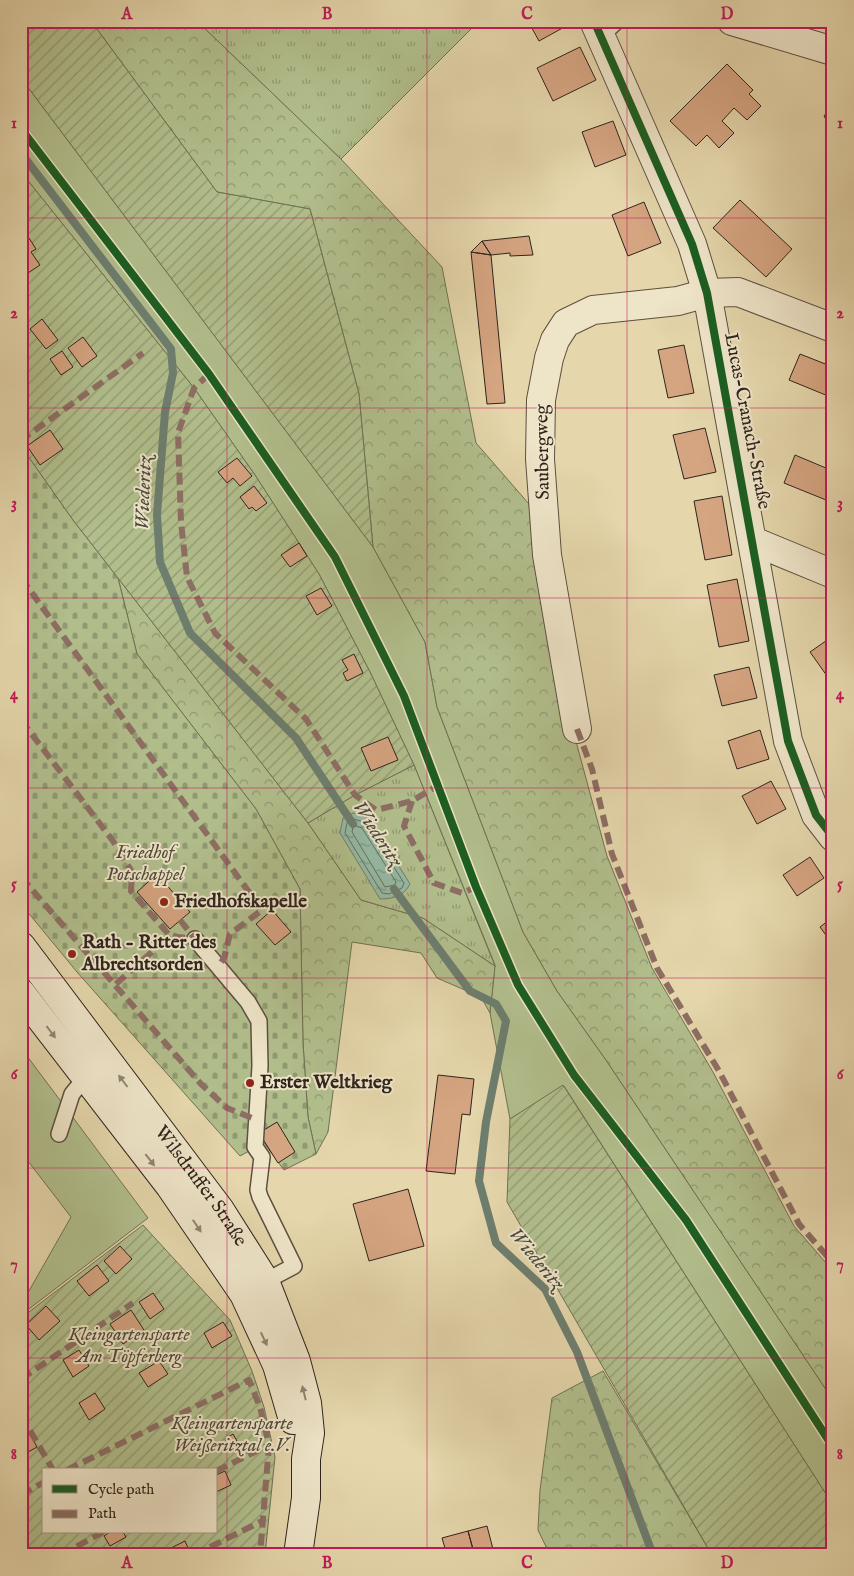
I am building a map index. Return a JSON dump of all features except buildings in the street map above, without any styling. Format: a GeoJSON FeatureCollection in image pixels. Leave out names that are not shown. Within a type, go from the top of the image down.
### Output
{"type":"FeatureCollection","features":[{"type":"Feature","properties":{"kind":"street"},"geometry":{"type":"LineString","coordinates":[[732,21],[833,51]]}},
{"type":"Feature","properties":{"kind":"street","name":"Lucas-Cranach-Straße"},"geometry":{"type":"LineString","coordinates":[[604,26],[692,244],[707,293],[788,741],[816,815],[833,837]]}},
{"type":"Feature","properties":{"kind":"street","name":"Saubergweg"},"geometry":{"type":"LineString","coordinates":[[577,729],[547,555],[540,458],[541,400],[549,358],[555,340],[566,323],[593,310],[678,301],[707,293],[738,292],[833,328]]}},
{"type":"Feature","properties":{"kind":"street"},"geometry":{"type":"LineString","coordinates":[[753,541],[833,574]]}},
{"type":"Feature","properties":{"kind":"street","name":"Wilsdruffer Straße"},"geometry":{"type":"LineString","coordinates":[[21,946],[220,1210],[254,1288],[296,1361],[306,1403],[310,1433],[306,1459],[306,1498],[298,1555]]}},
{"type":"Feature","properties":{"kind":"street","name":"Wilsdruffer Straße"},"geometry":{"type":"LineString","coordinates":[[21,993],[170,1186],[254,1288]]}},
{"type":"Feature","properties":{"kind":"lane"},"geometry":{"type":"LineString","coordinates":[[195,939],[248,1002],[259,1021],[260,1066],[255,1147],[262,1158],[258,1190],[294,1266],[254,1288]]}},
{"type":"Feature","properties":{"kind":"lane"},"geometry":{"type":"LineString","coordinates":[[59,1134],[72,1094],[84,1077],[107,1059]]}},
{"type":"Feature","properties":{"kind":"green space"},"geometry":{"type":"Polygon","coordinates":[[[21,21],[91,21],[217,192],[310,209],[359,394],[373,547],[21,78],[21,21]]]}},
{"type":"Feature","properties":{"kind":"green space"},"geometry":{"type":"Polygon","coordinates":[[[91,21],[197,21],[341,159],[442,267],[476,443],[529,504],[564,697],[607,856],[652,968],[713,1072],[794,1226],[833,1271],[833,1400],[606,1060],[557,991],[523,932],[437,707],[425,642],[373,547],[359,394],[310,209],[217,192],[91,21]]]}},
{"type":"Feature","properties":{"kind":"green space"},"geometry":{"type":"Polygon","coordinates":[[[197,21],[479,21],[341,159],[197,21]]]}},
{"type":"Feature","properties":{"kind":"green space"},"geometry":{"type":"Polygon","coordinates":[[[21,78],[373,547],[425,642],[437,707],[523,932],[557,991],[606,1060],[833,1400],[833,1505],[564,1086],[510,1119],[490,1013],[495,965],[414,765],[370,672],[319,574],[255,475],[194,388],[21,172],[21,78]]]}},
{"type":"Feature","properties":{"kind":"green space"},"geometry":{"type":"Polygon","coordinates":[[[21,172],[194,388],[255,475],[319,574],[370,672],[414,765],[355,795],[308,823],[73,520],[21,446],[21,172]]]}},
{"type":"Feature","properties":{"kind":"green space","name":"Friedhof Potschappel"},"geometry":{"type":"Polygon","coordinates":[[[21,446],[73,520],[118,578],[137,654],[256,809],[300,889],[303,1043],[308,1117],[316,1154],[284,1170],[264,1143],[240,1156],[77,972],[21,904],[21,446]]]}},
{"type":"Feature","properties":{"kind":"green space"},"geometry":{"type":"Polygon","coordinates":[[[118,578],[308,823],[361,900],[423,918],[495,966],[490,1013],[481,997],[437,978],[421,953],[352,942],[328,1132],[316,1154],[308,1117],[303,1043],[300,889],[256,809],[137,654],[118,578]]]}},
{"type":"Feature","properties":{"kind":"green space"},"geometry":{"type":"Polygon","coordinates":[[[414,765],[495,966],[423,918],[361,900],[308,823],[355,795],[414,765]]]}},
{"type":"Feature","properties":{"kind":"green space"},"geometry":{"type":"Polygon","coordinates":[[[21,1048],[148,1218],[21,1315],[21,1305],[71,1217],[21,1152],[21,1048]]]}},
{"type":"Feature","properties":{"kind":"green space"},"geometry":{"type":"Polygon","coordinates":[[[563,1085],[833,1505],[833,1555],[712,1555],[507,1202],[510,1119],[563,1085]]]}},
{"type":"Feature","properties":{"kind":"green space","name":"Kleingartensparte Am Töpferberg"},"geometry":{"type":"Polygon","coordinates":[[[143,1225],[230,1320],[252,1371],[264,1407],[275,1457],[265,1555],[21,1555],[21,1318],[143,1225]]]}},
{"type":"Feature","properties":{"kind":"green space"},"geometry":{"type":"Polygon","coordinates":[[[603,1371],[712,1555],[550,1555],[538,1530],[540,1490],[552,1398],[603,1371]]]}},
{"type":"Feature","properties":{"kind":"water"},"geometry":{"type":"Polygon","coordinates":[[[353,813],[369,818],[410,884],[401,894],[380,899],[340,833],[343,818],[353,813]]]}},
{"type":"Feature","properties":{"kind":"waterway","name":"Wiederitz"},"geometry":{"type":"LineString","coordinates":[[21,153],[171,349],[173,373],[165,412],[157,515],[160,562],[190,633],[296,738],[353,824]]}},
{"type":"Feature","properties":{"kind":"waterway","name":"Wiederitz"},"geometry":{"type":"LineString","coordinates":[[394,889],[470,991],[496,1004],[506,1021],[486,1122],[479,1181],[496,1243],[545,1289],[577,1352],[653,1555]]}},
{"type":"Feature","properties":{"kind":"marked path"},"geometry":{"type":"LineString","coordinates":[[21,434],[24,438],[143,353]]}},
{"type":"Feature","properties":{"kind":"marked path"},"geometry":{"type":"LineString","coordinates":[[209,374],[194,388],[178,433],[181,522],[187,577],[215,633],[306,719],[355,795],[376,810],[412,801],[437,786]]}},
{"type":"Feature","properties":{"kind":"marked path"},"geometry":{"type":"LineString","coordinates":[[21,578],[262,910],[230,934],[224,958],[218,967]]}},
{"type":"Feature","properties":{"kind":"marked path"},"geometry":{"type":"LineString","coordinates":[[21,720],[113,841],[132,872],[131,891],[170,936],[195,939]]}},
{"type":"Feature","properties":{"kind":"marked path"},"geometry":{"type":"LineString","coordinates":[[577,729],[592,769],[612,854],[657,968],[719,1071],[799,1224],[833,1263]]}},
{"type":"Feature","properties":{"kind":"marked path"},"geometry":{"type":"LineString","coordinates":[[412,801],[404,826],[434,883],[462,893],[476,887]]}},
{"type":"Feature","properties":{"kind":"marked path"},"geometry":{"type":"LineString","coordinates":[[21,877],[201,1084],[227,1108],[257,1120]]}},
{"type":"Feature","properties":{"kind":"marked path"},"geometry":{"type":"LineString","coordinates":[[180,920],[195,939]]}},
{"type":"Feature","properties":{"kind":"marked path"},"geometry":{"type":"LineString","coordinates":[[116,984],[170,936]]}},
{"type":"Feature","properties":{"kind":"marked path"},"geometry":{"type":"LineString","coordinates":[[21,1379],[133,1303]]}},
{"type":"Feature","properties":{"kind":"marked path"},"geometry":{"type":"LineString","coordinates":[[71,1468],[249,1380],[260,1407],[269,1445],[260,1555]]}},
{"type":"Feature","properties":{"kind":"marked path"},"geometry":{"type":"LineString","coordinates":[[21,1415],[52,1468]]}},
{"type":"Feature","properties":{"kind":"marked path"},"geometry":{"type":"LineString","coordinates":[[218,1470],[269,1445]]}},
{"type":"Feature","properties":{"kind":"marked path"},"geometry":{"type":"LineString","coordinates":[[21,1495],[42,1483]]}},
{"type":"Feature","properties":{"kind":"marked path"},"geometry":{"type":"LineString","coordinates":[[194,1555],[264,1520]]}},
{"type":"Feature","properties":{"kind":"marked path"},"geometry":{"type":"LineString","coordinates":[[61,1555],[99,1534]]}},
{"type":"Feature","properties":{"kind":"cycle path"},"geometry":{"type":"LineString","coordinates":[[594,21],[692,244],[707,293],[788,741],[816,815],[833,837]]}},
{"type":"Feature","properties":{"kind":"cycle path"},"geometry":{"type":"LineString","coordinates":[[21,129],[209,374],[335,557],[404,696],[476,887],[518,985],[574,1075],[686,1220],[833,1447]]}},
{"type":"Feature","properties":{"kind":"place","name":"Friedhofskapelle"},"geometry":{"type":"Point","coordinates":[164,902]}},
{"type":"Feature","properties":{"kind":"place","name":"Rath - Ritter des Albrechtsorden"},"geometry":{"type":"Point","coordinates":[72,954]}},
{"type":"Feature","properties":{"kind":"place","name":"Erster Weltkrieg"},"geometry":{"type":"Point","coordinates":[250,1083]}},
{"type":"Feature","properties":{"kind":"park label","name":"Kleingartensparte Weißeritztal e.V."},"geometry":{"type":"Point","coordinates":[232,1435]}}]}
